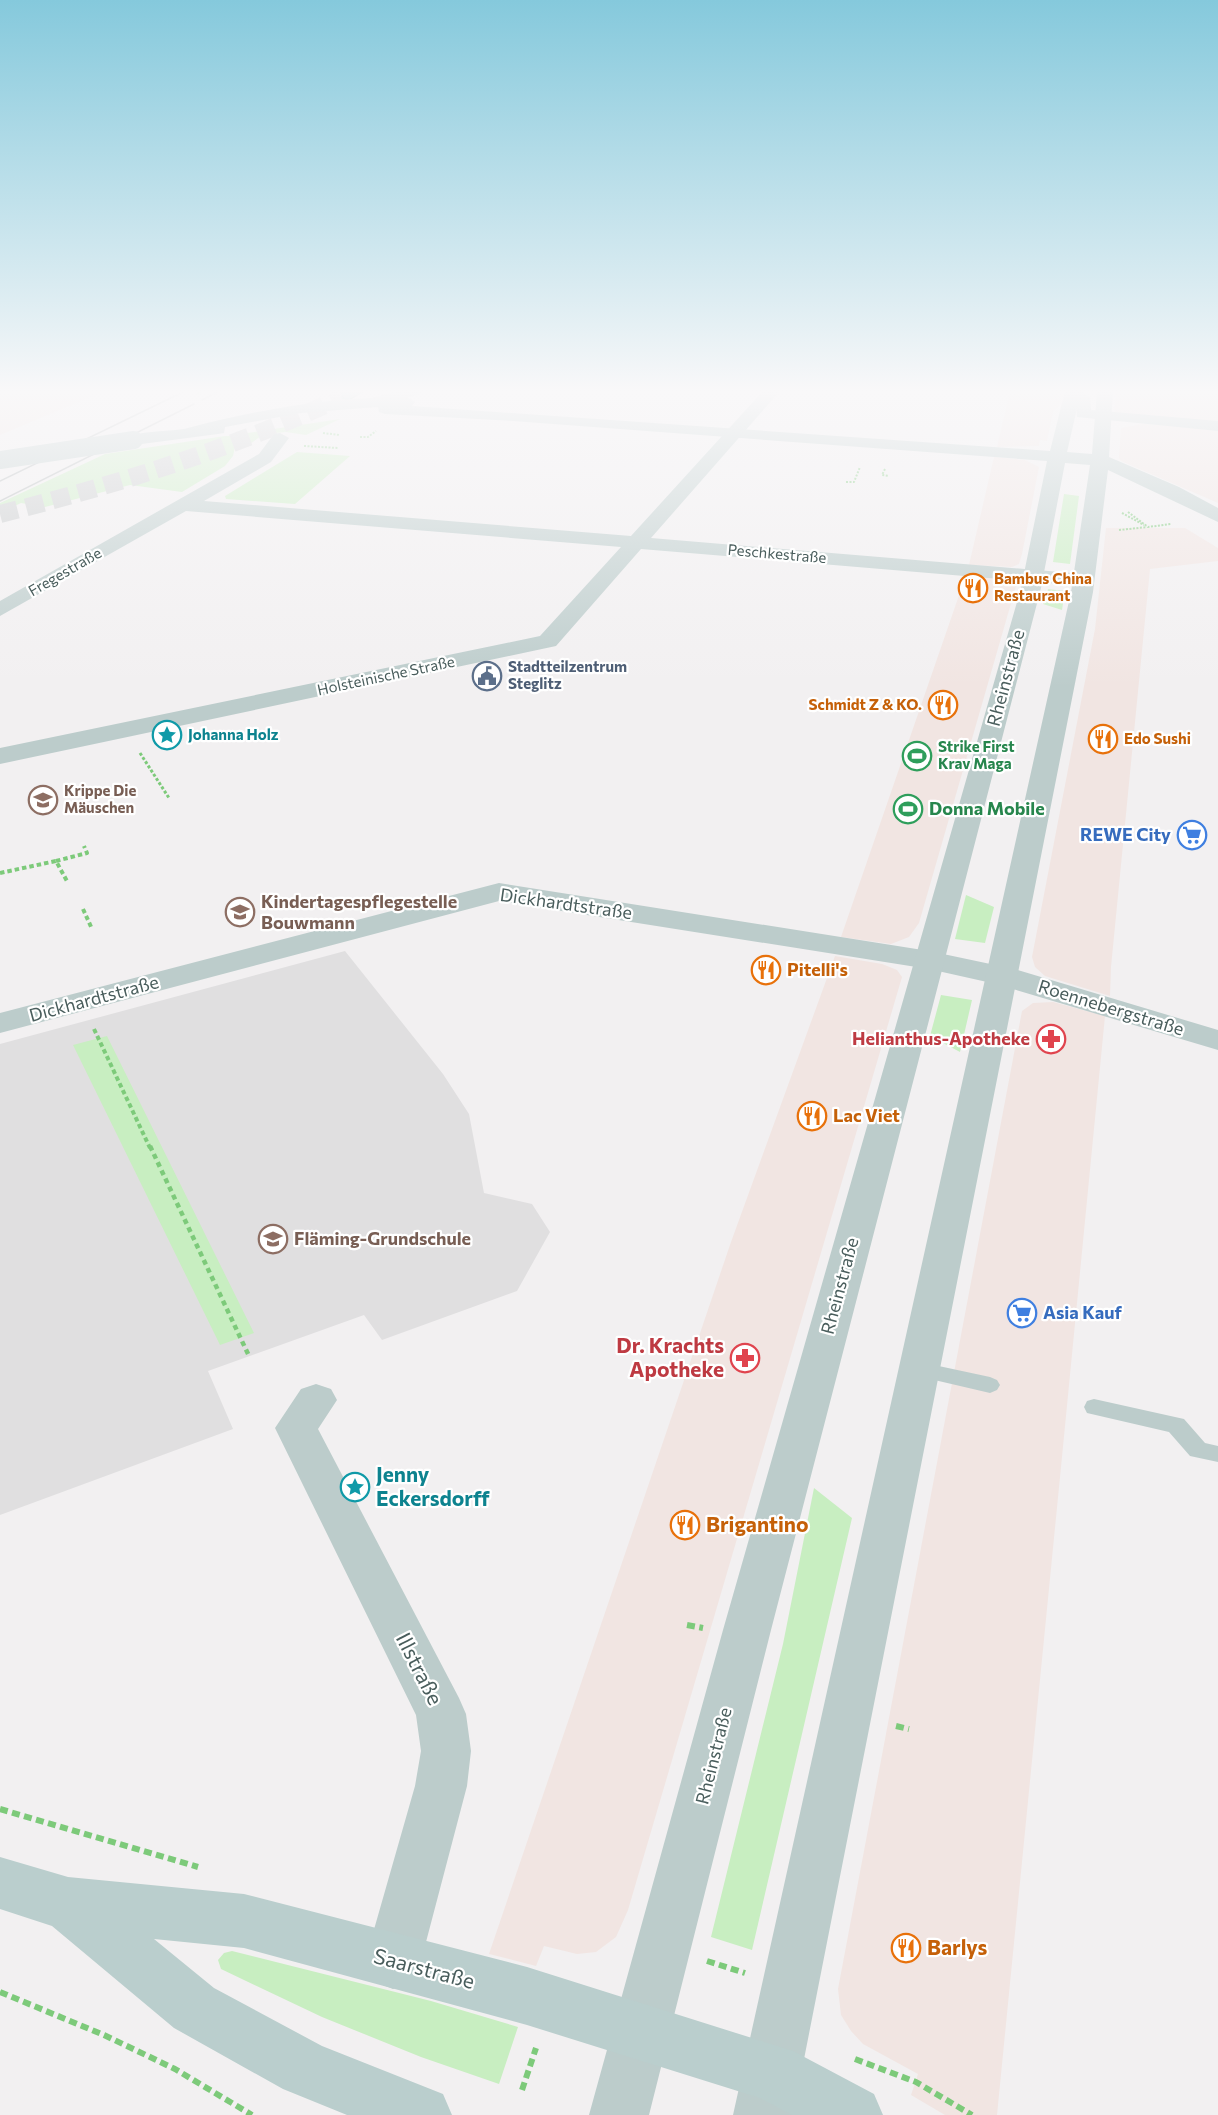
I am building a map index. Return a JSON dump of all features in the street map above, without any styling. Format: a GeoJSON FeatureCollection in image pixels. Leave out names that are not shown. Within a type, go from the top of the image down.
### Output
{"type":"FeatureCollection","features":[{"type":"Feature","properties":{"kind":"main road","name":"Saarstraße"},"geometry":{"type":"LineString","coordinates":[[0,1883],[69,1904],[244,1922],[527,1996],[642,2031],[768,2093],[853,2115]]}},
{"type":"Feature","properties":{"kind":"main road","name":"Saarstraße"},"geometry":{"type":"LineString","coordinates":[[69,1904],[194,2008],[304,2068],[422,2115]]}},
{"type":"Feature","properties":{"kind":"street","name":"Fregestraße"},"geometry":{"type":"LineString","coordinates":[[0,610],[210,490]]}},
{"type":"Feature","properties":{"kind":"street","name":"Holsteinische Straße"},"geometry":{"type":"LineString","coordinates":[[0,756],[544,643],[551,639],[684,490]]}},
{"type":"Feature","properties":{"kind":"street","name":"Rheinstraße"},"geometry":{"type":"LineString","coordinates":[[619,2115],[747,1630],[1034,576],[1051,490]]}},
{"type":"Feature","properties":{"kind":"street"},"geometry":{"type":"LineString","coordinates":[[768,2093],[1003,976],[1084,580],[1096,490]]}},
{"type":"Feature","properties":{"kind":"street"},"geometry":{"type":"LineString","coordinates":[[1136,490],[1209,533]]}},
{"type":"Feature","properties":{"kind":"street"},"geometry":{"type":"LineString","coordinates":[[1168,490],[1218,516]]}},
{"type":"Feature","properties":{"kind":"street","name":"Peschkestraße"},"geometry":{"type":"LineString","coordinates":[[184,505],[1084,580]]}},
{"type":"Feature","properties":{"kind":"street","name":"Dickhardtstraße"},"geometry":{"type":"LineString","coordinates":[[0,1023],[498,892],[929,960],[1003,976]]}},
{"type":"Feature","properties":{"kind":"street","name":"Roennebergstraße"},"geometry":{"type":"LineString","coordinates":[[1003,976],[1218,1040]]}},
{"type":"Feature","properties":{"kind":"street","name":"Illstraße"},"geometry":{"type":"LineString","coordinates":[[315,1400],[296,1428],[441,1714],[444,1732],[446,1750],[441,1786],[393,1961]]}},
{"type":"Feature","properties":{"kind":"lane"},"geometry":{"type":"LineString","coordinates":[[920,1370],[990,1385]]}},
{"type":"Feature","properties":{"kind":"lane"},"geometry":{"type":"LineString","coordinates":[[1094,1407],[1176,1425],[1198,1450],[1218,1454]]}},
{"type":"Feature","properties":{"kind":"path"},"geometry":{"type":"LineString","coordinates":[[1121,512],[1146,526]]}},
{"type":"Feature","properties":{"kind":"path"},"geometry":{"type":"LineString","coordinates":[[1128,512],[1146,523],[1146,526]]}},
{"type":"Feature","properties":{"kind":"path"},"geometry":{"type":"LineString","coordinates":[[1119,530],[1171,525]]}},
{"type":"Feature","properties":{"kind":"path"},"geometry":{"type":"LineString","coordinates":[[138,750],[169,798]]}},
{"type":"Feature","properties":{"kind":"path"},"geometry":{"type":"LineString","coordinates":[[0,873],[87,853],[84,846]]}},
{"type":"Feature","properties":{"kind":"path"},"geometry":{"type":"LineString","coordinates":[[56,861],[68,883]]}},
{"type":"Feature","properties":{"kind":"path"},"geometry":{"type":"LineString","coordinates":[[82,909],[93,929]]}},
{"type":"Feature","properties":{"kind":"path"},"geometry":{"type":"LineString","coordinates":[[99,1038],[249,1356]]}},
{"type":"Feature","properties":{"kind":"path"},"geometry":{"type":"LineString","coordinates":[[687,1625],[703,1628]]}},
{"type":"Feature","properties":{"kind":"path"},"geometry":{"type":"LineString","coordinates":[[896,1726],[909,1729]]}},
{"type":"Feature","properties":{"kind":"path"},"geometry":{"type":"LineString","coordinates":[[706,1961],[745,1973]]}},
{"type":"Feature","properties":{"kind":"path"},"geometry":{"type":"LineString","coordinates":[[0,1992],[104,2035],[155,2060],[252,2115]]}},
{"type":"Feature","properties":{"kind":"path"},"geometry":{"type":"LineString","coordinates":[[522,2090],[538,2042]]}},
{"type":"Feature","properties":{"kind":"path"},"geometry":{"type":"LineString","coordinates":[[916,2082],[972,2115]]}},
{"type":"Feature","properties":{"kind":"shaded area"},"geometry":{"type":"Polygon","coordinates":[[[986,490],[1035,490],[1019,564],[1012,567],[969,565],[986,490]]]}},
{"type":"Feature","properties":{"kind":"shaded area"},"geometry":{"type":"Polygon","coordinates":[[[1187,490],[1218,490],[1218,503],[1187,490]]]}},
{"type":"Feature","properties":{"kind":"shaded area"},"geometry":{"type":"Polygon","coordinates":[[[1106,528],[1185,528],[1218,548],[1218,561],[1150,569],[1110,996],[1045,976],[1035,967],[1032,957],[1095,629],[1106,528]]]}},
{"type":"Feature","properties":{"kind":"shaded area"},"geometry":{"type":"Polygon","coordinates":[[[966,575],[1005,579],[1013,581],[1016,586],[919,923],[909,937],[891,944],[841,937],[966,575]]]}},
{"type":"Feature","properties":{"kind":"shaded area","name":"Fläming-Grundschule"},"geometry":{"type":"Polygon","coordinates":[[[345,951],[443,1074],[469,1114],[484,1193],[532,1204],[550,1232],[517,1291],[382,1340],[364,1315],[208,1371],[233,1429],[0,1515],[0,1044],[345,951]]]}},
{"type":"Feature","properties":{"kind":"shaded area"},"geometry":{"type":"Polygon","coordinates":[[[835,956],[882,964],[897,970],[902,977],[628,1910],[616,1937],[596,1952],[577,1954],[544,1946],[536,1966],[489,1954],[731,1242],[835,956]]]}},
{"type":"Feature","properties":{"kind":"shaded area"},"geometry":{"type":"Polygon","coordinates":[[[1053,1002],[1105,1016],[997,2115],[945,2115],[911,2095],[918,2074],[863,2044],[851,2031],[841,2015],[838,1989],[1022,1011],[1033,1003],[1053,1002]]]}},
{"type":"Feature","properties":{"kind":"green space"},"geometry":{"type":"Polygon","coordinates":[[[29,490],[112,490],[45,507],[21,503],[0,513],[0,503],[29,490]]]}},
{"type":"Feature","properties":{"kind":"green space"},"geometry":{"type":"Polygon","coordinates":[[[165,490],[186,490],[182,492],[165,490]]]}},
{"type":"Feature","properties":{"kind":"green space"},"geometry":{"type":"Polygon","coordinates":[[[235,490],[311,490],[295,504],[226,499],[225,496],[235,490]]]}},
{"type":"Feature","properties":{"kind":"green space"},"geometry":{"type":"Polygon","coordinates":[[[1064,494],[1079,496],[1070,564],[1053,562],[1064,494]]]}},
{"type":"Feature","properties":{"kind":"green space"},"geometry":{"type":"Polygon","coordinates":[[[1048,589],[1065,591],[1062,610],[1043,604],[1048,589]]]}},
{"type":"Feature","properties":{"kind":"green space"},"geometry":{"type":"Polygon","coordinates":[[[966,895],[994,907],[985,943],[955,939],[966,895]]]}},
{"type":"Feature","properties":{"kind":"green space"},"geometry":{"type":"Polygon","coordinates":[[[941,995],[972,1000],[960,1052],[930,1036],[941,995]]]}},
{"type":"Feature","properties":{"kind":"green space"},"geometry":{"type":"Polygon","coordinates":[[[107,1036],[254,1333],[220,1345],[73,1045],[107,1036]]]}},
{"type":"Feature","properties":{"kind":"green space"},"geometry":{"type":"Polygon","coordinates":[[[814,1488],[852,1518],[752,1950],[711,1937],[783,1644],[814,1488]]]}},
{"type":"Feature","properties":{"kind":"green space"},"geometry":{"type":"Polygon","coordinates":[[[232,1951],[431,2001],[518,2027],[499,2084],[421,2057],[322,2017],[221,1969],[218,1960],[224,1953],[232,1951]]]}},
{"type":"Feature","properties":{"kind":"tunnel"},"geometry":{"type":"LineString","coordinates":[[0,514],[90,490]]}},
{"type":"Feature","properties":{"kind":"tram line"},"geometry":{"type":"LineString","coordinates":[[0,501],[23,490]]}},
{"type":"Feature","properties":{"kind":"place","name":"Bambus China Restaurant"},"geometry":{"type":"Point","coordinates":[973,588]}},
{"type":"Feature","properties":{"kind":"place","name":"Stadtteilzentrum Steglitz"},"geometry":{"type":"Point","coordinates":[487,676]}},
{"type":"Feature","properties":{"kind":"place","name":"Schmidt Z & KO."},"geometry":{"type":"Point","coordinates":[943,705]}},
{"type":"Feature","properties":{"kind":"place","name":"Johanna Holz"},"geometry":{"type":"Point","coordinates":[167,735]}},
{"type":"Feature","properties":{"kind":"place","name":"Edo Sushi"},"geometry":{"type":"Point","coordinates":[1103,739]}},
{"type":"Feature","properties":{"kind":"place","name":"Strike First Krav Maga"},"geometry":{"type":"Point","coordinates":[917,756]}},
{"type":"Feature","properties":{"kind":"place","name":"Krippe Die Mäuschen"},"geometry":{"type":"Point","coordinates":[43,800]}},
{"type":"Feature","properties":{"kind":"place","name":"Donna Mobile"},"geometry":{"type":"Point","coordinates":[908,809]}},
{"type":"Feature","properties":{"kind":"place","name":"REWE City"},"geometry":{"type":"Point","coordinates":[1192,835]}},
{"type":"Feature","properties":{"kind":"place","name":"Kindertagespflegestelle Bouwmann"},"geometry":{"type":"Point","coordinates":[240,912]}},
{"type":"Feature","properties":{"kind":"place","name":"Pitelli's"},"geometry":{"type":"Point","coordinates":[766,970]}},
{"type":"Feature","properties":{"kind":"place","name":"Helianthus-Apotheke"},"geometry":{"type":"Point","coordinates":[1051,1039]}},
{"type":"Feature","properties":{"kind":"place","name":"Lac Viet"},"geometry":{"type":"Point","coordinates":[812,1116]}},
{"type":"Feature","properties":{"kind":"place","name":"Fläming-Grundschule"},"geometry":{"type":"Point","coordinates":[273,1239]}},
{"type":"Feature","properties":{"kind":"place","name":"Asia Kauf"},"geometry":{"type":"Point","coordinates":[1022,1313]}},
{"type":"Feature","properties":{"kind":"place","name":"Dr. Krachts Apotheke"},"geometry":{"type":"Point","coordinates":[745,1358]}},
{"type":"Feature","properties":{"kind":"place","name":"Jenny Eckersdorff"},"geometry":{"type":"Point","coordinates":[355,1487]}},
{"type":"Feature","properties":{"kind":"place","name":"Brigantino"},"geometry":{"type":"Point","coordinates":[685,1525]}},
{"type":"Feature","properties":{"kind":"place","name":"Barlys"},"geometry":{"type":"Point","coordinates":[906,1948]}}]}
